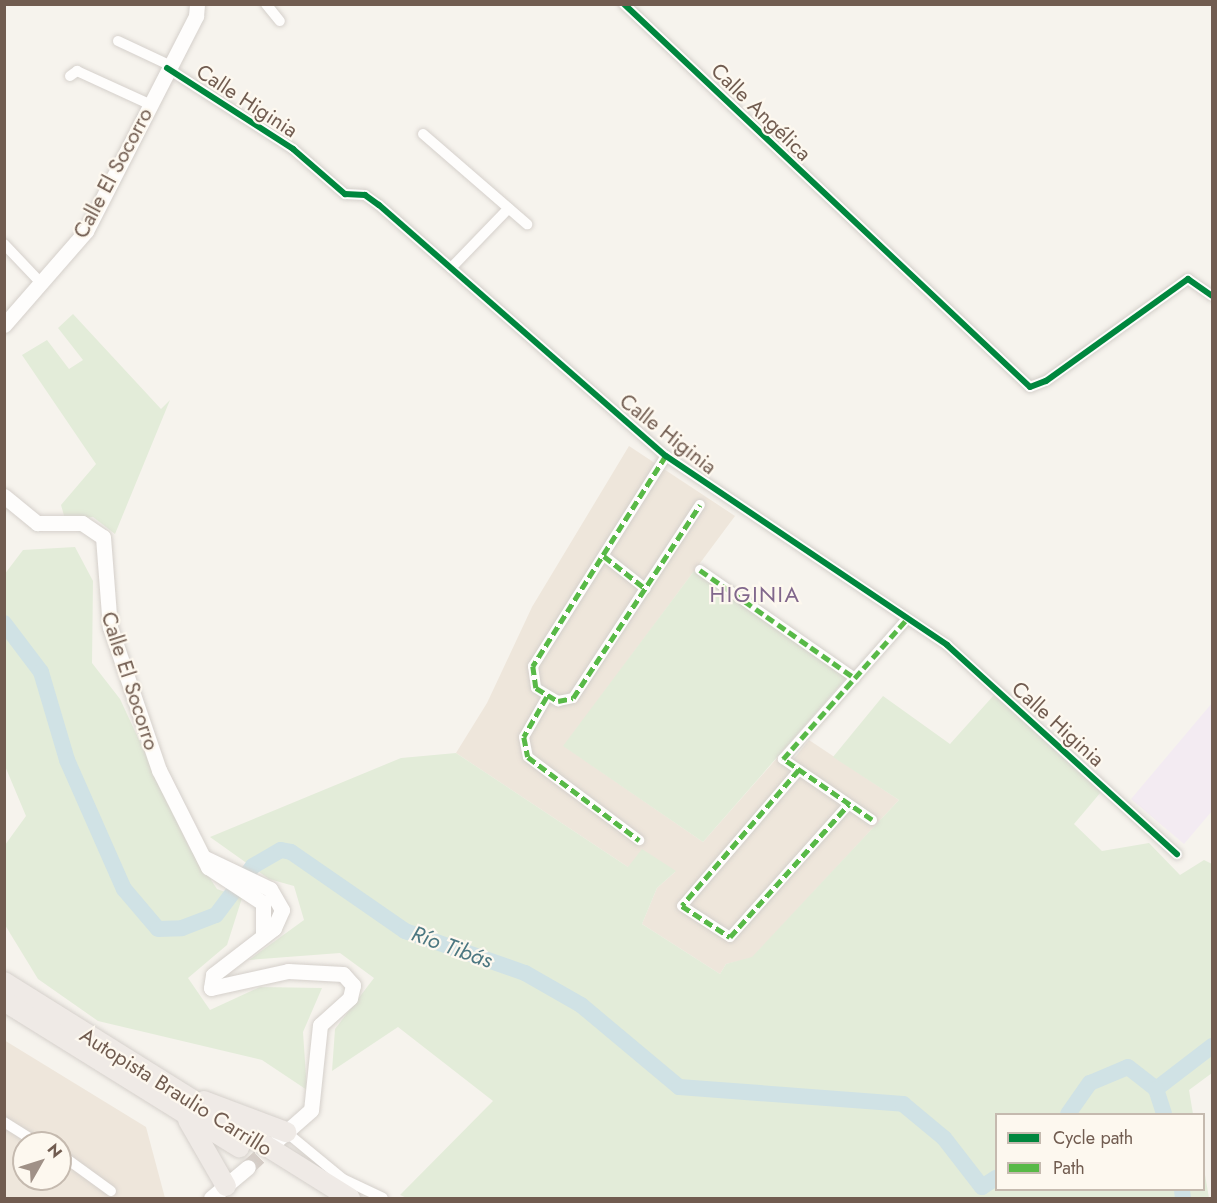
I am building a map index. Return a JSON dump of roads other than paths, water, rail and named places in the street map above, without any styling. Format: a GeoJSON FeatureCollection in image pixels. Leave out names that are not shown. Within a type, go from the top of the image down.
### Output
{"type":"FeatureCollection","features":[{"type":"Feature","properties":{"kind":"highway","name":"Autopista Braulio Carrillo"},"geometry":{"type":"LineString","coordinates":[[4,982],[193,1105],[328,1198]]}},
{"type":"Feature","properties":{"kind":"highway","name":"Autopista Braulio Carrillo"},"geometry":{"type":"LineString","coordinates":[[4,1001],[193,1105],[350,1198]]}},
{"type":"Feature","properties":{"kind":"highway"},"geometry":{"type":"LineString","coordinates":[[193,1105],[280,1138]]}},
{"type":"Feature","properties":{"kind":"highway"},"geometry":{"type":"LineString","coordinates":[[193,1105],[219,1192]]}},
{"type":"Feature","properties":{"kind":"street"},"geometry":{"type":"LineString","coordinates":[[266,4],[279,21]]}},
{"type":"Feature","properties":{"kind":"street","name":"Calle Angélica"},"geometry":{"type":"LineString","coordinates":[[624,4],[926,294],[1030,387],[1046,381],[1188,279],[1212,296]]}},
{"type":"Feature","properties":{"kind":"street","name":"Calle El Socorro"},"geometry":{"type":"LineString","coordinates":[[6,321],[42,284],[86,231],[198,8]]}},
{"type":"Feature","properties":{"kind":"street","name":"Calle Higinia"},"geometry":{"type":"LineString","coordinates":[[118,40],[168,67],[293,149],[345,194],[365,195],[379,205],[666,456],[947,645],[1176,854]]}},
{"type":"Feature","properties":{"kind":"street"},"geometry":{"type":"LineString","coordinates":[[70,76],[77,71],[149,104]]}},
{"type":"Feature","properties":{"kind":"street"},"geometry":{"type":"LineString","coordinates":[[423,134],[527,224]]}},
{"type":"Feature","properties":{"kind":"street"},"geometry":{"type":"LineString","coordinates":[[451,268],[509,208]]}},
{"type":"Feature","properties":{"kind":"street"},"geometry":{"type":"LineString","coordinates":[[4,244],[42,284]]}},
{"type":"Feature","properties":{"kind":"street"},"geometry":{"type":"LineString","coordinates":[[666,456],[533,666],[532,681],[547,697],[573,698],[700,506]]}},
{"type":"Feature","properties":{"kind":"street","name":"Calle El Socorro"},"geometry":{"type":"LineString","coordinates":[[4,496],[37,523],[82,523],[103,537],[110,627],[159,770],[205,858],[221,879],[257,889]]}},
{"type":"Feature","properties":{"kind":"street"},"geometry":{"type":"LineString","coordinates":[[604,556],[646,589]]}},
{"type":"Feature","properties":{"kind":"street"},"geometry":{"type":"LineString","coordinates":[[700,570],[855,678]]}},
{"type":"Feature","properties":{"kind":"street"},"geometry":{"type":"LineString","coordinates":[[872,820],[783,759],[907,619]]}},
{"type":"Feature","properties":{"kind":"street"},"geometry":{"type":"LineString","coordinates":[[547,697],[524,737],[528,757],[639,840]]}},
{"type":"Feature","properties":{"kind":"street"},"geometry":{"type":"LineString","coordinates":[[799,770],[682,906],[730,937],[849,804]]}},
{"type":"Feature","properties":{"kind":"street"},"geometry":{"type":"LineString","coordinates":[[205,858],[235,870],[257,889],[265,908],[263,933],[213,975],[211,988],[288,971],[343,974],[353,985],[350,998],[320,1025],[311,1110],[280,1138],[343,1179],[383,1198]]}},
{"type":"Feature","properties":{"kind":"street"},"geometry":{"type":"LineString","coordinates":[[4,971],[193,1105]]}},
{"type":"Feature","properties":{"kind":"street"},"geometry":{"type":"LineString","coordinates":[[4,1122],[18,1131]]}},
{"type":"Feature","properties":{"kind":"street"},"geometry":{"type":"LineString","coordinates":[[72,1163],[111,1191]]}},
{"type":"Feature","properties":{"kind":"street"},"geometry":{"type":"LineString","coordinates":[[219,1192],[248,1167]]}},
{"type":"Feature","properties":{"kind":"waterway","name":"Río Tibás"},"geometry":{"type":"LineString","coordinates":[[4,623],[41,672],[67,760],[124,889],[158,929],[182,928],[216,915],[253,866],[281,850],[291,852],[405,931],[525,973],[581,1005],[679,1087],[903,1104],[944,1138],[982,1187],[995,1179]]}},
{"type":"Feature","properties":{"kind":"waterway"},"geometry":{"type":"LineString","coordinates":[[1156,1089],[1212,1046]]}},
{"type":"Feature","properties":{"kind":"waterway","name":"Río Tibás"},"geometry":{"type":"LineString","coordinates":[[1069,1113],[1090,1083],[1128,1067],[1156,1089],[1164,1113]]}},
{"type":"Feature","properties":{"kind":"waterway","name":"Río Tibás"},"geometry":{"type":"LineString","coordinates":[[1182,1191],[1183,1198]]}},
{"type":"Feature","properties":{"kind":"tunnel"},"geometry":{"type":"LineString","coordinates":[[248,1167],[273,1144]]}},
{"type":"Feature","properties":{"kind":"district","name":"HIGINIA"},"geometry":{"type":"Point","coordinates":[755,595]}}]}
